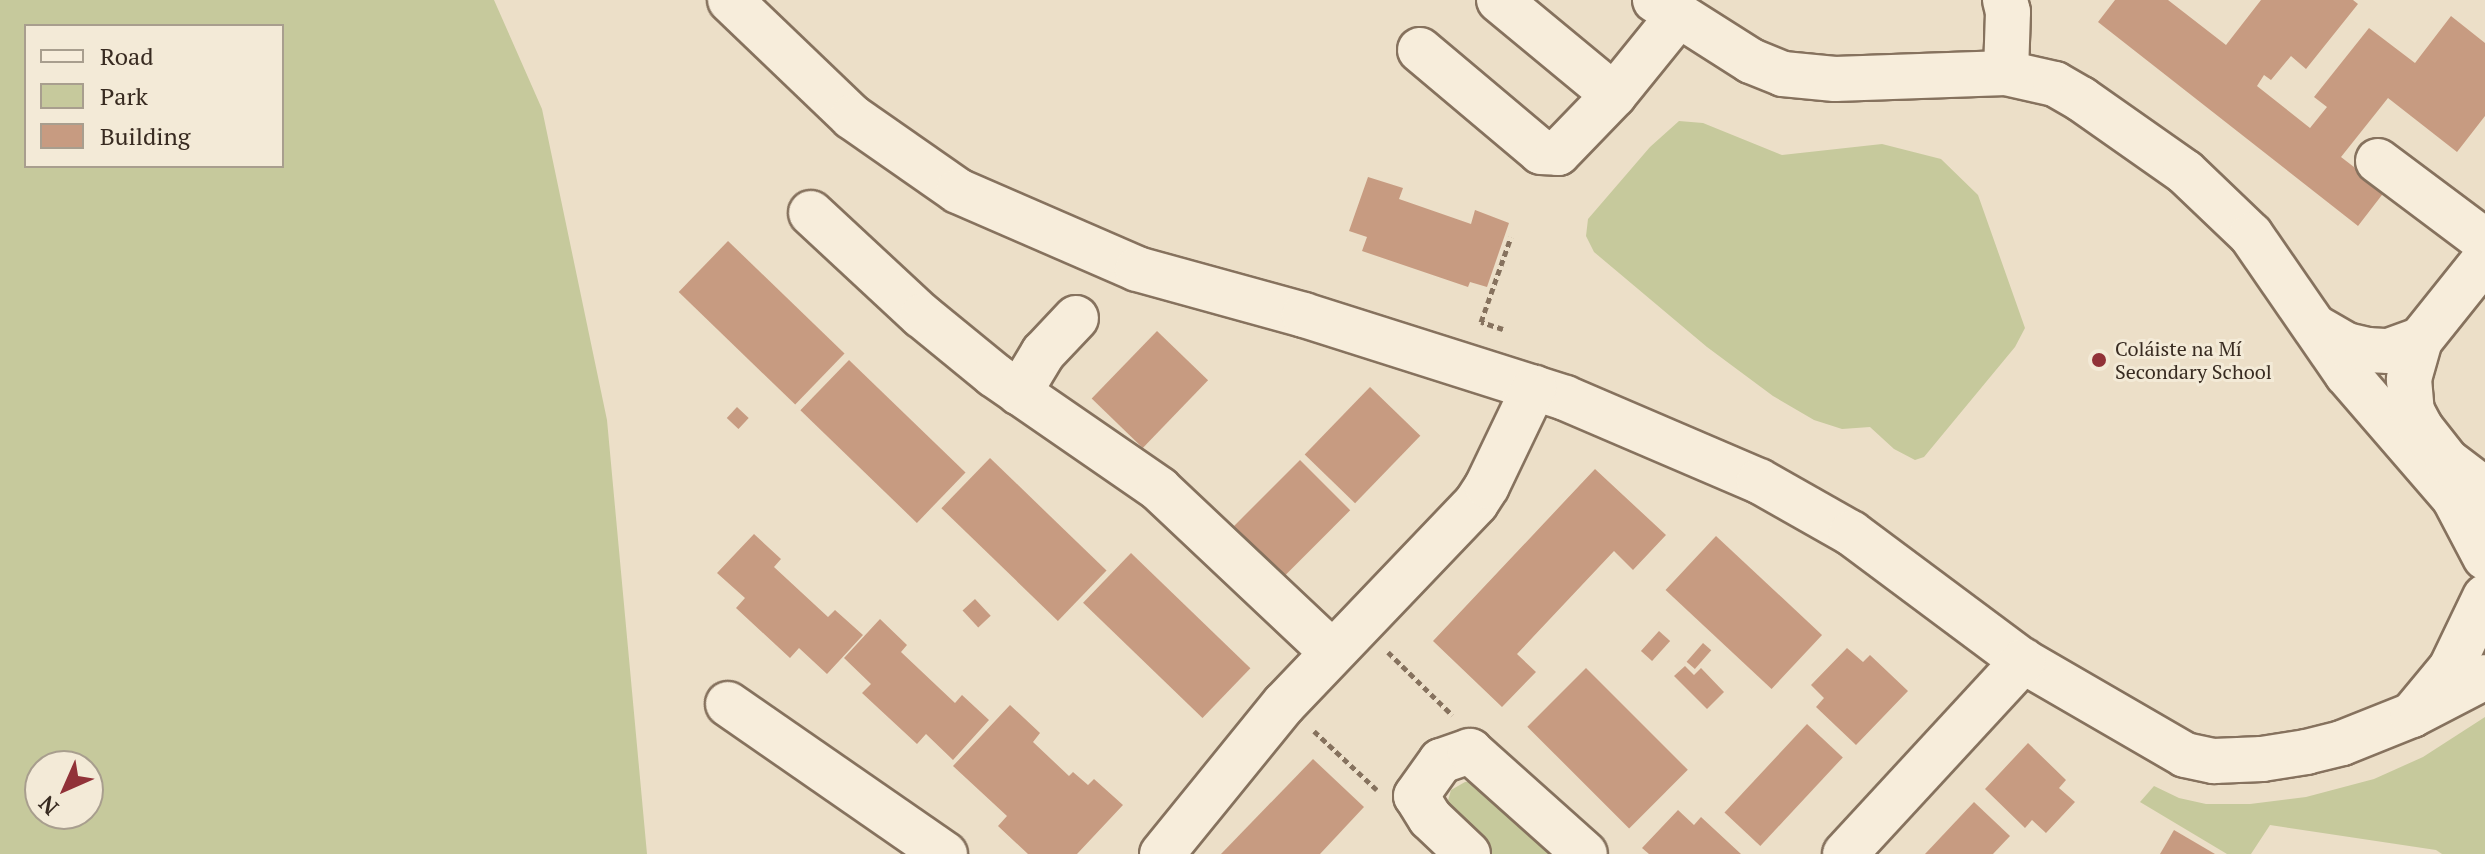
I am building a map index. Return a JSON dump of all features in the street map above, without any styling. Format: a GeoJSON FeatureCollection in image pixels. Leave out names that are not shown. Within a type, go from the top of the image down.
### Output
{"type":"FeatureCollection","features":[{"type":"Feature","properties":{"kind":"street"},"geometry":{"type":"LineString","coordinates":[[730,0],[852,117],[958,191],[1137,269],[1304,315],[1601,412],[1806,505],[1851,533],[2023,661],[2185,755],[2214,761],[2262,759],[2342,743],[2412,715],[2485,677]]}},
{"type":"Feature","properties":{"kind":"street"},"geometry":{"type":"LineString","coordinates":[[1499,0],[1614,95]]}},
{"type":"Feature","properties":{"kind":"street"},"geometry":{"type":"LineString","coordinates":[[2005,0],[2008,12],[2006,73]]}},
{"type":"Feature","properties":{"kind":"street"},"geometry":{"type":"LineString","coordinates":[[1420,50],[1541,152],[1551,154],[1566,149],[1614,95],[1666,8],[1751,61],[1799,77],[2006,73],[2055,84],[2209,192],[2251,235],[2347,374],[2454,498],[2485,557]]}},
{"type":"Feature","properties":{"kind":"street"},"geometry":{"type":"LineString","coordinates":[[2378,161],[2485,241]]}},
{"type":"Feature","properties":{"kind":"street"},"geometry":{"type":"LineString","coordinates":[[811,213],[922,316],[1019,393],[1159,489],[1345,638]]}},
{"type":"Feature","properties":{"kind":"street"},"geometry":{"type":"LineString","coordinates":[[2485,259],[2420,340],[2409,379],[2412,411],[2447,461],[2485,490]]}},
{"type":"Feature","properties":{"kind":"street"},"geometry":{"type":"LineString","coordinates":[[1019,393],[1043,353],[1076,318]]}},
{"type":"Feature","properties":{"kind":"street"},"geometry":{"type":"LineString","coordinates":[[2317,328],[2346,345],[2367,350],[2389,351],[2420,340]]}},
{"type":"Feature","properties":{"kind":"street"},"geometry":{"type":"LineString","coordinates":[[1162,854],[1284,704],[1476,503],[1534,388]]}},
{"type":"Feature","properties":{"kind":"street"},"geometry":{"type":"LineString","coordinates":[[2412,715],[2451,668],[2485,597]]}},
{"type":"Feature","properties":{"kind":"street"},"geometry":{"type":"LineString","coordinates":[[1845,854],[2023,661]]}},
{"type":"Feature","properties":{"kind":"street"},"geometry":{"type":"LineString","coordinates":[[728,704],[945,854]]}},
{"type":"Feature","properties":{"kind":"street"},"geometry":{"type":"LineString","coordinates":[[1468,854],[1430,818],[1416,796],[1441,761],[1470,751],[1585,854]]}},
{"type":"Feature","properties":{"kind":"path"},"geometry":{"type":"LineString","coordinates":[[1503,329],[1481,322],[1511,237]]}},
{"type":"Feature","properties":{"kind":"path"},"geometry":{"type":"LineString","coordinates":[[1345,638],[1466,729],[1470,751]]}},
{"type":"Feature","properties":{"kind":"path"},"geometry":{"type":"LineString","coordinates":[[1284,704],[1393,806],[1416,796]]}},
{"type":"Feature","properties":{"kind":"green space"},"geometry":{"type":"Polygon","coordinates":[[[0,0],[494,0],[542,109],[607,420],[647,854],[0,854],[0,0]]]}},
{"type":"Feature","properties":{"kind":"green space"},"geometry":{"type":"Polygon","coordinates":[[[1679,121],[1703,123],[1782,155],[1882,144],[1941,159],[1978,195],[2025,328],[2015,347],[1924,457],[1915,460],[1894,449],[1870,427],[1842,429],[1814,420],[1773,396],[1707,347],[1594,252],[1586,236],[1588,219],[1650,147],[1679,121]]]}},
{"type":"Feature","properties":{"kind":"green space"},"geometry":{"type":"Polygon","coordinates":[[[2485,717],[2485,854],[2442,854],[2436,850],[2270,825],[2251,854],[2227,854],[2140,802],[2154,786],[2179,798],[2206,804],[2250,804],[2306,797],[2374,779],[2423,757],[2485,717]]]}},
{"type":"Feature","properties":{"kind":"green space"},"geometry":{"type":"Polygon","coordinates":[[[1474,781],[1558,854],[1485,854],[1445,811],[1451,790],[1474,781]]]}},
{"type":"Feature","properties":{"kind":"building"},"geometry":{"type":"Polygon","coordinates":[[[2115,0],[2168,0],[2226,45],[2261,0],[2353,0],[2358,4],[2306,69],[2291,56],[2271,80],[2264,75],[2257,86],[2310,128],[2327,107],[2314,97],[2369,28],[2415,63],[2451,16],[2485,43],[2485,116],[2457,152],[2388,98],[2341,157],[2385,191],[2358,226],[2098,22],[2115,0]]]}},
{"type":"Feature","properties":{"kind":"building"},"geometry":{"type":"Polygon","coordinates":[[[1368,177],[1403,188],[1399,199],[1471,224],[1475,210],[1509,223],[1487,287],[1470,282],[1468,287],[1362,251],[1367,237],[1349,231],[1368,177]]]}},
{"type":"Feature","properties":{"kind":"building"},"geometry":{"type":"Polygon","coordinates":[[[728,241],[845,354],[795,405],[679,292],[728,241]]]}},
{"type":"Feature","properties":{"kind":"building"},"geometry":{"type":"Polygon","coordinates":[[[1157,331],[1208,380],[1143,448],[1092,399],[1157,331]]]}},
{"type":"Feature","properties":{"kind":"building"},"geometry":{"type":"Polygon","coordinates":[[[849,360],[966,473],[917,523],[800,410],[849,360]]]}},
{"type":"Feature","properties":{"kind":"building"},"geometry":{"type":"Polygon","coordinates":[[[1370,387],[1420,436],[1355,503],[1305,455],[1370,387]]]}},
{"type":"Feature","properties":{"kind":"building"},"geometry":{"type":"Polygon","coordinates":[[[737,407],[749,418],[738,429],[727,418],[737,407]]]}},
{"type":"Feature","properties":{"kind":"building"},"geometry":{"type":"Polygon","coordinates":[[[990,458],[1107,571],[1058,621],[941,508],[990,458]]]}},
{"type":"Feature","properties":{"kind":"building"},"geometry":{"type":"Polygon","coordinates":[[[1300,460],[1350,510],[1283,577],[1233,527],[1300,460]]]}},
{"type":"Feature","properties":{"kind":"building"},"geometry":{"type":"Polygon","coordinates":[[[1595,469],[1666,535],[1633,570],[1614,551],[1517,654],[1536,672],[1502,707],[1433,641],[1595,469]]]}},
{"type":"Feature","properties":{"kind":"building"},"geometry":{"type":"Polygon","coordinates":[[[754,534],[781,559],[774,567],[828,617],[835,610],[863,635],[827,674],[799,648],[790,658],[736,608],[745,598],[717,573],[754,534]]]}},
{"type":"Feature","properties":{"kind":"building"},"geometry":{"type":"Polygon","coordinates":[[[1716,536],[1822,635],[1772,689],[1666,590],[1716,536]]]}},
{"type":"Feature","properties":{"kind":"building"},"geometry":{"type":"Polygon","coordinates":[[[1131,553],[1250,668],[1202,718],[1083,603],[1131,553]]]}},
{"type":"Feature","properties":{"kind":"building"},"geometry":{"type":"Polygon","coordinates":[[[975,599],[991,616],[978,627],[963,611],[975,599]]]}},
{"type":"Feature","properties":{"kind":"building"},"geometry":{"type":"Polygon","coordinates":[[[880,619],[907,645],[901,652],[955,703],[962,695],[989,720],[953,760],[926,734],[917,744],[862,693],[871,684],[844,658],[880,619]]]}},
{"type":"Feature","properties":{"kind":"building"},"geometry":{"type":"Polygon","coordinates":[[[1659,631],[1670,641],[1652,661],[1641,651],[1659,631]]]}},
{"type":"Feature","properties":{"kind":"building"},"geometry":{"type":"Polygon","coordinates":[[[1703,643],[1711,650],[1695,669],[1687,662],[1703,643]]]}},
{"type":"Feature","properties":{"kind":"building"},"geometry":{"type":"Polygon","coordinates":[[[1847,648],[1863,662],[1870,655],[1908,691],[1856,745],[1816,707],[1824,698],[1811,685],[1847,648]]]}},
{"type":"Feature","properties":{"kind":"building"},"geometry":{"type":"Polygon","coordinates":[[[1685,666],[1694,675],[1701,668],[1724,692],[1707,709],[1674,676],[1685,666]]]}},
{"type":"Feature","properties":{"kind":"building"},"geometry":{"type":"Polygon","coordinates":[[[1586,668],[1688,770],[1629,829],[1527,727],[1586,668]]]}},
{"type":"Feature","properties":{"kind":"building"},"geometry":{"type":"Polygon","coordinates":[[[1010,705],[1040,733],[1033,742],[1069,776],[1073,772],[1088,785],[1094,779],[1123,805],[1077,854],[1028,854],[998,826],[1007,816],[953,766],[1010,705]]]}},
{"type":"Feature","properties":{"kind":"building"},"geometry":{"type":"Polygon","coordinates":[[[1807,724],[1843,757],[1760,846],[1724,812],[1807,724]]]}},
{"type":"Feature","properties":{"kind":"building"},"geometry":{"type":"Polygon","coordinates":[[[2028,743],[2066,780],[2059,788],[2075,802],[2046,833],[2032,820],[2025,828],[1985,789],[2028,743]]]}},
{"type":"Feature","properties":{"kind":"building"},"geometry":{"type":"Polygon","coordinates":[[[1313,759],[1364,807],[1320,854],[1221,854],[1313,759]]]}},
{"type":"Feature","properties":{"kind":"building"},"geometry":{"type":"Polygon","coordinates":[[[1974,802],[2010,836],[1993,854],[1925,854],[1974,802]]]}},
{"type":"Feature","properties":{"kind":"building"},"geometry":{"type":"Polygon","coordinates":[[[1678,810],[1694,825],[1701,817],[1741,854],[1649,854],[1642,848],[1678,810]]]}},
{"type":"Feature","properties":{"kind":"building"},"geometry":{"type":"Polygon","coordinates":[[[2174,830],[2215,854],[2160,854],[2174,830]]]}},
{"type":"Feature","properties":{"kind":"place","name":"Coláiste na Mí Secondary School"},"geometry":{"type":"Point","coordinates":[2099,360]}}]}
